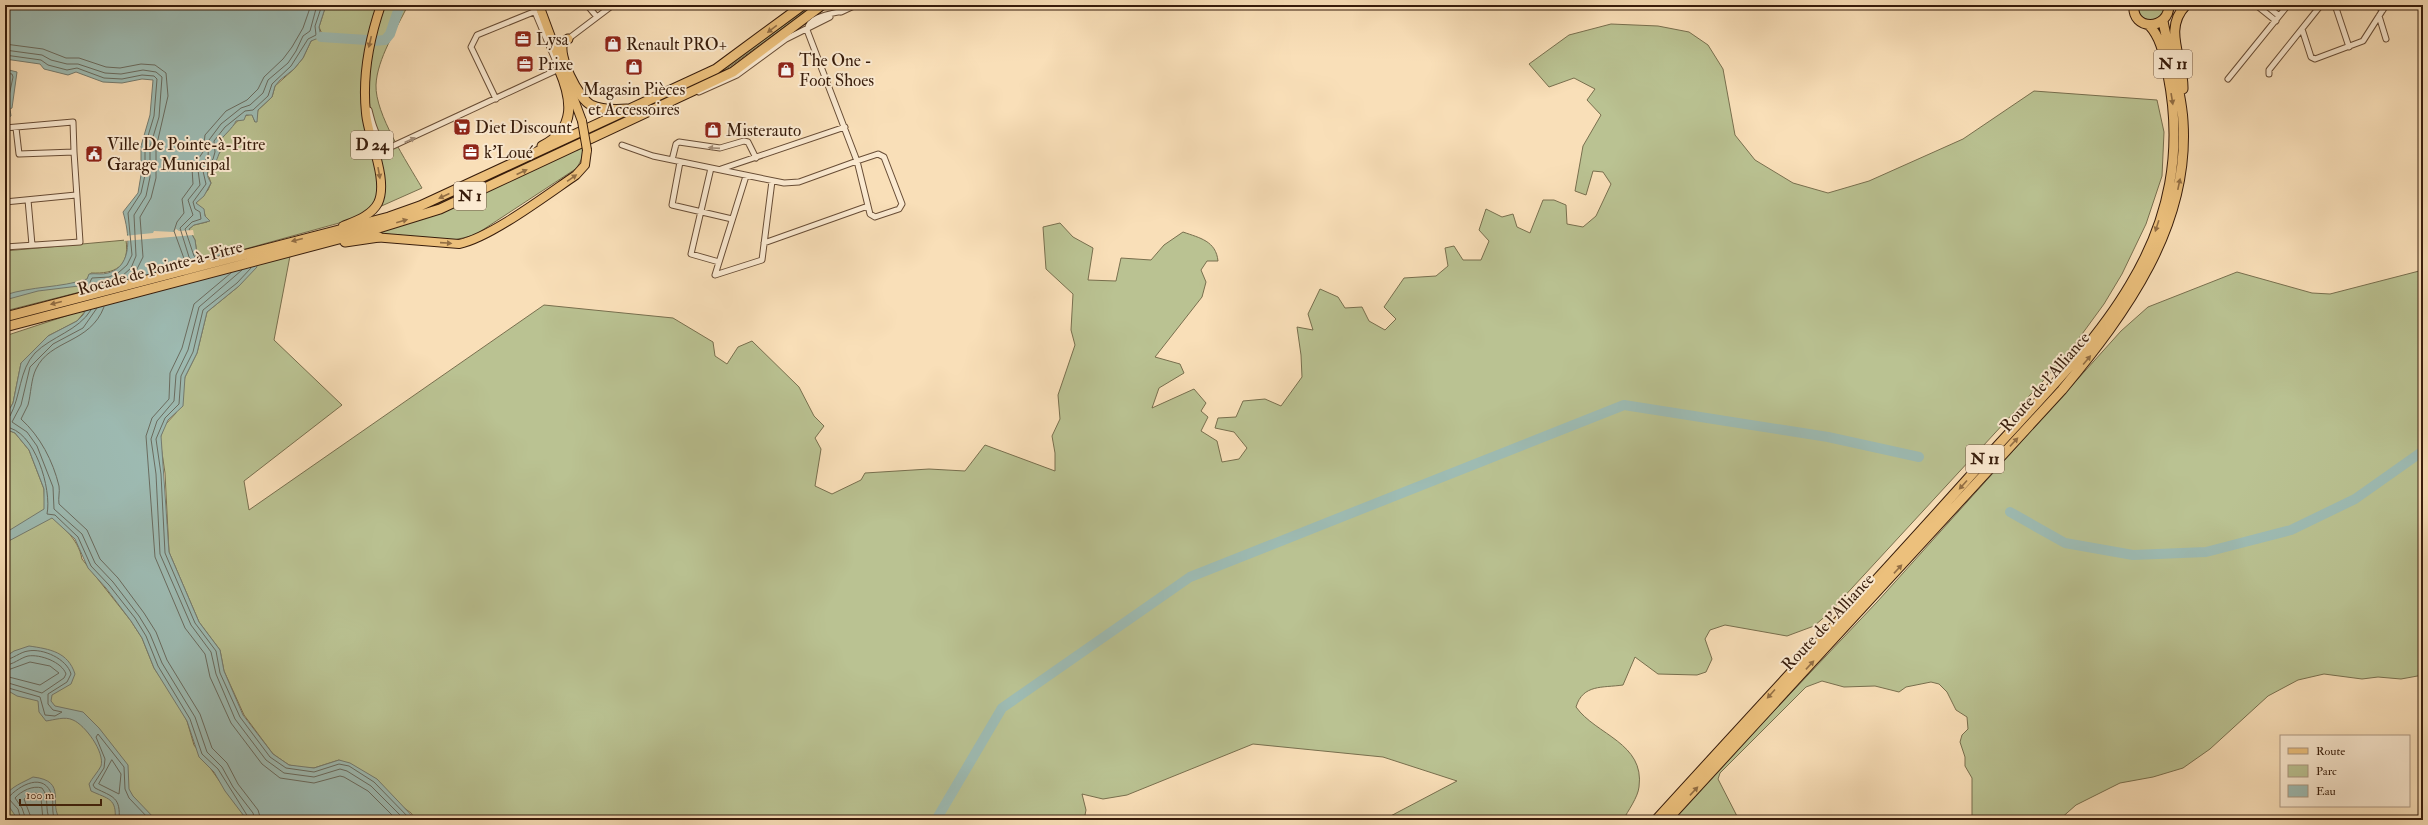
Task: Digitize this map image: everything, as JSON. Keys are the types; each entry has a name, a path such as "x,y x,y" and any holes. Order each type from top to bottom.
{"highway":[{"name":"N 1","path":"315,236 389,218 420,206 480,180 716,69 803,5"},
{"name":"N 1","path":"324,241 377,228 440,209 673,101 733,72 822,5"},
{"name":"Route de l'Alliance","path":"1656,820 1953,495 2091,340 2131,284 2154,238 2170,187 2174,164 2175,134 2172,98 2161,45 2157,34 2149,25 2142,23 2136,17 2134,5"},
{"path":"2149,25 2163,20 2168,13 2169,5"},
{"path":"2182,107 2183,74 2174,31 2177,18 2186,5"},
{"name":"Route de l'Alliance","path":"1667,820 2062,390 2105,338 2138,288 2161,242 2177,193 2182,168 2184,141 2182,107 2163,20"},
{"path":"568,39 563,42 561,51 574,83 583,98 589,104 606,109 632,108"},
{"path":"480,180 547,144 559,133 570,113 570,105 559,69"},
{"name":"Rocade de Pointe-à-Pitre","path":"280,251 315,236"},
{"path":"280,251 379,237"},
{"name":"Rocade de Pointe-à-Pitre","path":"5,327 83,303 280,251 324,241"},
{"name":"Rocade de Pointe-à-Pitre","path":"5,317 31,310 83,303"},
{"path":"5,313 31,310"}],"main road":[{"name":"D 24","path":"315,236 362,218 371,212 378,204 381,188 368,126 365,94 367,56 381,5"},
{"path":"324,241 379,237 415,242 459,244 481,236 576,175 585,165 587,150 582,121 538,8"}],"street":[{"path":"365,94 376,134 385,143 394,146 559,69 538,8 532,5"},
{"path":"587,5 597,17"},
{"path":"568,39 613,5"},
{"path":"673,101 715,87 737,75 786,39 808,30 856,5"},
{"path":"2256,5 2276,21"},
{"path":"2266,5 2280,16"},
{"path":"2228,79 2288,5"},
{"path":"2269,74 2269,70 2321,5"},
{"path":"2335,5 2349,46"},
{"path":"2302,29 2312,58 2363,41 2384,7 2376,5"},
{"path":"496,99 471,46 473,40 477,35 538,8"},
{"path":"2379,16 2386,39"},
{"path":"622,145 653,156 746,176 772,181 798,182 857,161 878,154 884,156 902,204 899,209 874,217 871,216 857,161 808,30"},
{"path":"5,128 73,122 76,195 80,242 5,247"},
{"path":"720,170 845,127"},
{"path":"16,128 19,154 74,152"},
{"path":"672,160 676,144 679,142 720,148 744,141 748,142 756,158"},
{"path":"680,162 672,206 732,219"},
{"path":"711,168 691,254 719,262"},
{"path":"746,176 715,275 762,260 772,181"},
{"path":"5,202 76,195"},
{"path":"28,200 32,245"},
{"path":"764,243 868,206"}],"green space":[{"path":"326,5 408,5 384,54 377,75 376,85 377,97 386,123 422,188 350,220 238,251 230,249 204,257 197,254 195,240 189,229 194,225 207,222 204,212 196,203 208,190 211,183 207,172 220,152 218,143 237,121 247,115 252,114 255,122 258,110 272,97 275,86 294,69 303,58 311,41 322,34 319,27"},
{"path":"808,5 815,5 714,78 441,204 408,214 512,169 614,121 665,95 714,68 762,38"},
{"path":"2137,5 2165,5 2164,13 2152,22 2140,16"},
{"path":"1611,24 1658,26 1689,32 1708,45 1723,69 1735,135 1755,160 1793,183 1828,193 1869,181 1963,139 2034,91 2157,100 2164,132 2162,176 2146,224 2122,274 2104,304 2066,356 1828,614 1814,626 1787,636 1725,625 1710,630 1705,639 1712,659 1706,672 1697,675 1658,674 1635,657 1623,685 1594,688 1583,694 1576,707 1585,717 1627,750 1634,760 1639,772 1638,791 1623,820 1383,820 1457,781 1383,757 1253,744 1127,795 1103,799 1082,794 1086,810 1084,820 416,820 411,813 339,760 314,768 304,768 289,765 273,754 244,715 224,671 220,650 199,622 169,552 165,473 160,439 164,426 176,413 185,377 197,353 207,312 239,286 256,265 290,256 274,340 342,405 244,481 249,510 544,305 673,318 713,342 715,356 727,364 738,347 752,341 799,387 814,416 824,426 815,438 821,449 815,486 832,494 861,480 865,473 929,469 965,471 985,445 1055,471 1055,453 1052,436 1060,419 1058,395 1075,345 1071,330 1073,294 1046,269 1043,227 1060,223 1073,237 1093,248 1088,280 1116,281 1121,258 1151,260 1164,245 1183,232 1206,241 1211,245 1217,254 1218,261 1207,261 1201,270 1206,282 1202,297 1155,357 1180,364 1184,373 1159,388 1152,408 1194,389 1206,403 1201,411 1208,417 1201,431 1217,441 1222,462 1239,459 1247,448 1234,432 1215,428 1218,418 1236,417 1243,401 1265,399 1281,406 1302,377 1297,327 1313,330 1308,314 1320,289 1338,297 1345,308 1362,307 1369,321 1385,330 1396,319 1384,307 1404,278 1436,276 1448,266 1445,248 1454,246 1463,260 1481,260 1489,241 1479,230 1486,209 1502,217 1513,214 1517,227 1530,233 1543,200 1554,200 1566,205 1567,224 1583,227 1596,216 1611,184 1603,172 1593,171 1586,195 1575,191 1583,146 1601,115 1587,100 1595,89 1574,78 1549,87 1529,64 1569,35"},
{"path":"582,146 583,156 577,168 475,235 454,240 374,233"},
{"path":"126,240 126,257 123,263 114,270 91,273 86,281 88,290 5,311 5,251"},
{"path":"2423,270 2423,675 2401,679 2378,677 2362,679 2324,674 2298,680 2268,696 2210,749 2183,768 2153,777 2120,783 2076,805 2059,820 1972,820 1972,778 1965,766 1965,757 1960,742 1962,735 1968,729 1967,717 1956,710 1947,692 1939,684 1931,682 1906,687 1899,692 1875,686 1844,687 1822,681 1806,687 1720,773 1718,779 1739,820 1671,820 1877,602 2121,331 2148,307 2237,272 2312,293 2330,294"},
{"path":"87,309 77,321 48,336 21,363 13,403 5,417 5,336"},
{"path":"5,429 15,433 29,450 44,489 45,511 68,532 77,544 82,559 131,621 142,638 154,668 179,705 187,721 194,745 247,820 8,820 5,816"}],"water":[{"path":"5,5 326,5 319,27 321,37 311,41 303,58 294,69 275,86 272,97 258,110 257,122 255,122 252,115 246,115 244,120 236,121 218,143 220,152 216,161 207,173 211,183 204,196 196,203 204,209 205,216 210,221 194,225 189,229 195,240 197,254 204,257 230,249 252,254 257,267 239,286 207,312 197,353 185,377 183,406 168,420 161,436 169,552 199,622 220,650 224,671 243,715 273,754 289,765 314,768 339,760 350,763 377,779 416,820 247,820 225,791 214,772 199,757 187,721 154,668 142,638 106,588 88,568 75,539 52,518 5,543 5,533 44,509 44,489 29,450 15,433 5,429 5,417 13,403 21,363 48,336 77,321 83,315 90,302 87,285 38,291 5,300 5,295 25,290 77,282 87,279 89,274 108,273 116,269 122,263 126,256 128,247 127,229 123,212 138,193 141,175 141,146 150,115 153,80 142,79 122,83 103,82 76,72 68,75 44,69 40,64 5,59"},
{"path":"5,69 17,72 12,108 10,109 11,116 5,119"},
{"path":"29,646 51,650 63,656 68,661 75,674 71,684 52,695 51,701 55,706 83,712 99,728 128,765 129,789 133,796 156,820 115,820 113,803 107,798 91,791 89,784 101,766 101,760 97,747 83,727 70,719 63,718 46,721 39,712 38,701 17,696 5,689 5,657 14,651"},
{"path":"33,777 44,779 51,783 54,788 57,814 61,820 17,820 7,803 5,796 14,787"}],"pier":[{"path":"176,229 179,231 193,230 194,235 124,241 124,236 153,233 154,231 174,232"}],"waterway":[{"path":"374,41 385,40 390,34 400,5"},
{"path":"321,37 367,40"},
{"path":"936,820 1002,708 1190,577 1624,405 1828,437 1919,457"},
{"path":"2010,512 2065,543 2133,555 2206,552 2291,530 2355,499 2423,451"}],"place":[{"name":"Lysa","path":"523,39"},
{"name":"Renault PRO+","path":"613,44"},
{"name":"Prixe","path":"525,64"},
{"name":"Magasin Pièces et Accessoires","path":"634,67"},
{"name":"The One - Foot Shoes","path":"786,70"},
{"name":"Diet Discount","path":"462,127"},
{"name":"Misterauto","path":"713,130"},
{"name":"k'Loué","path":"471,152"},
{"name":"Ville De Pointe-à-Pitre Garage Municipal","path":"94,154"}]}
